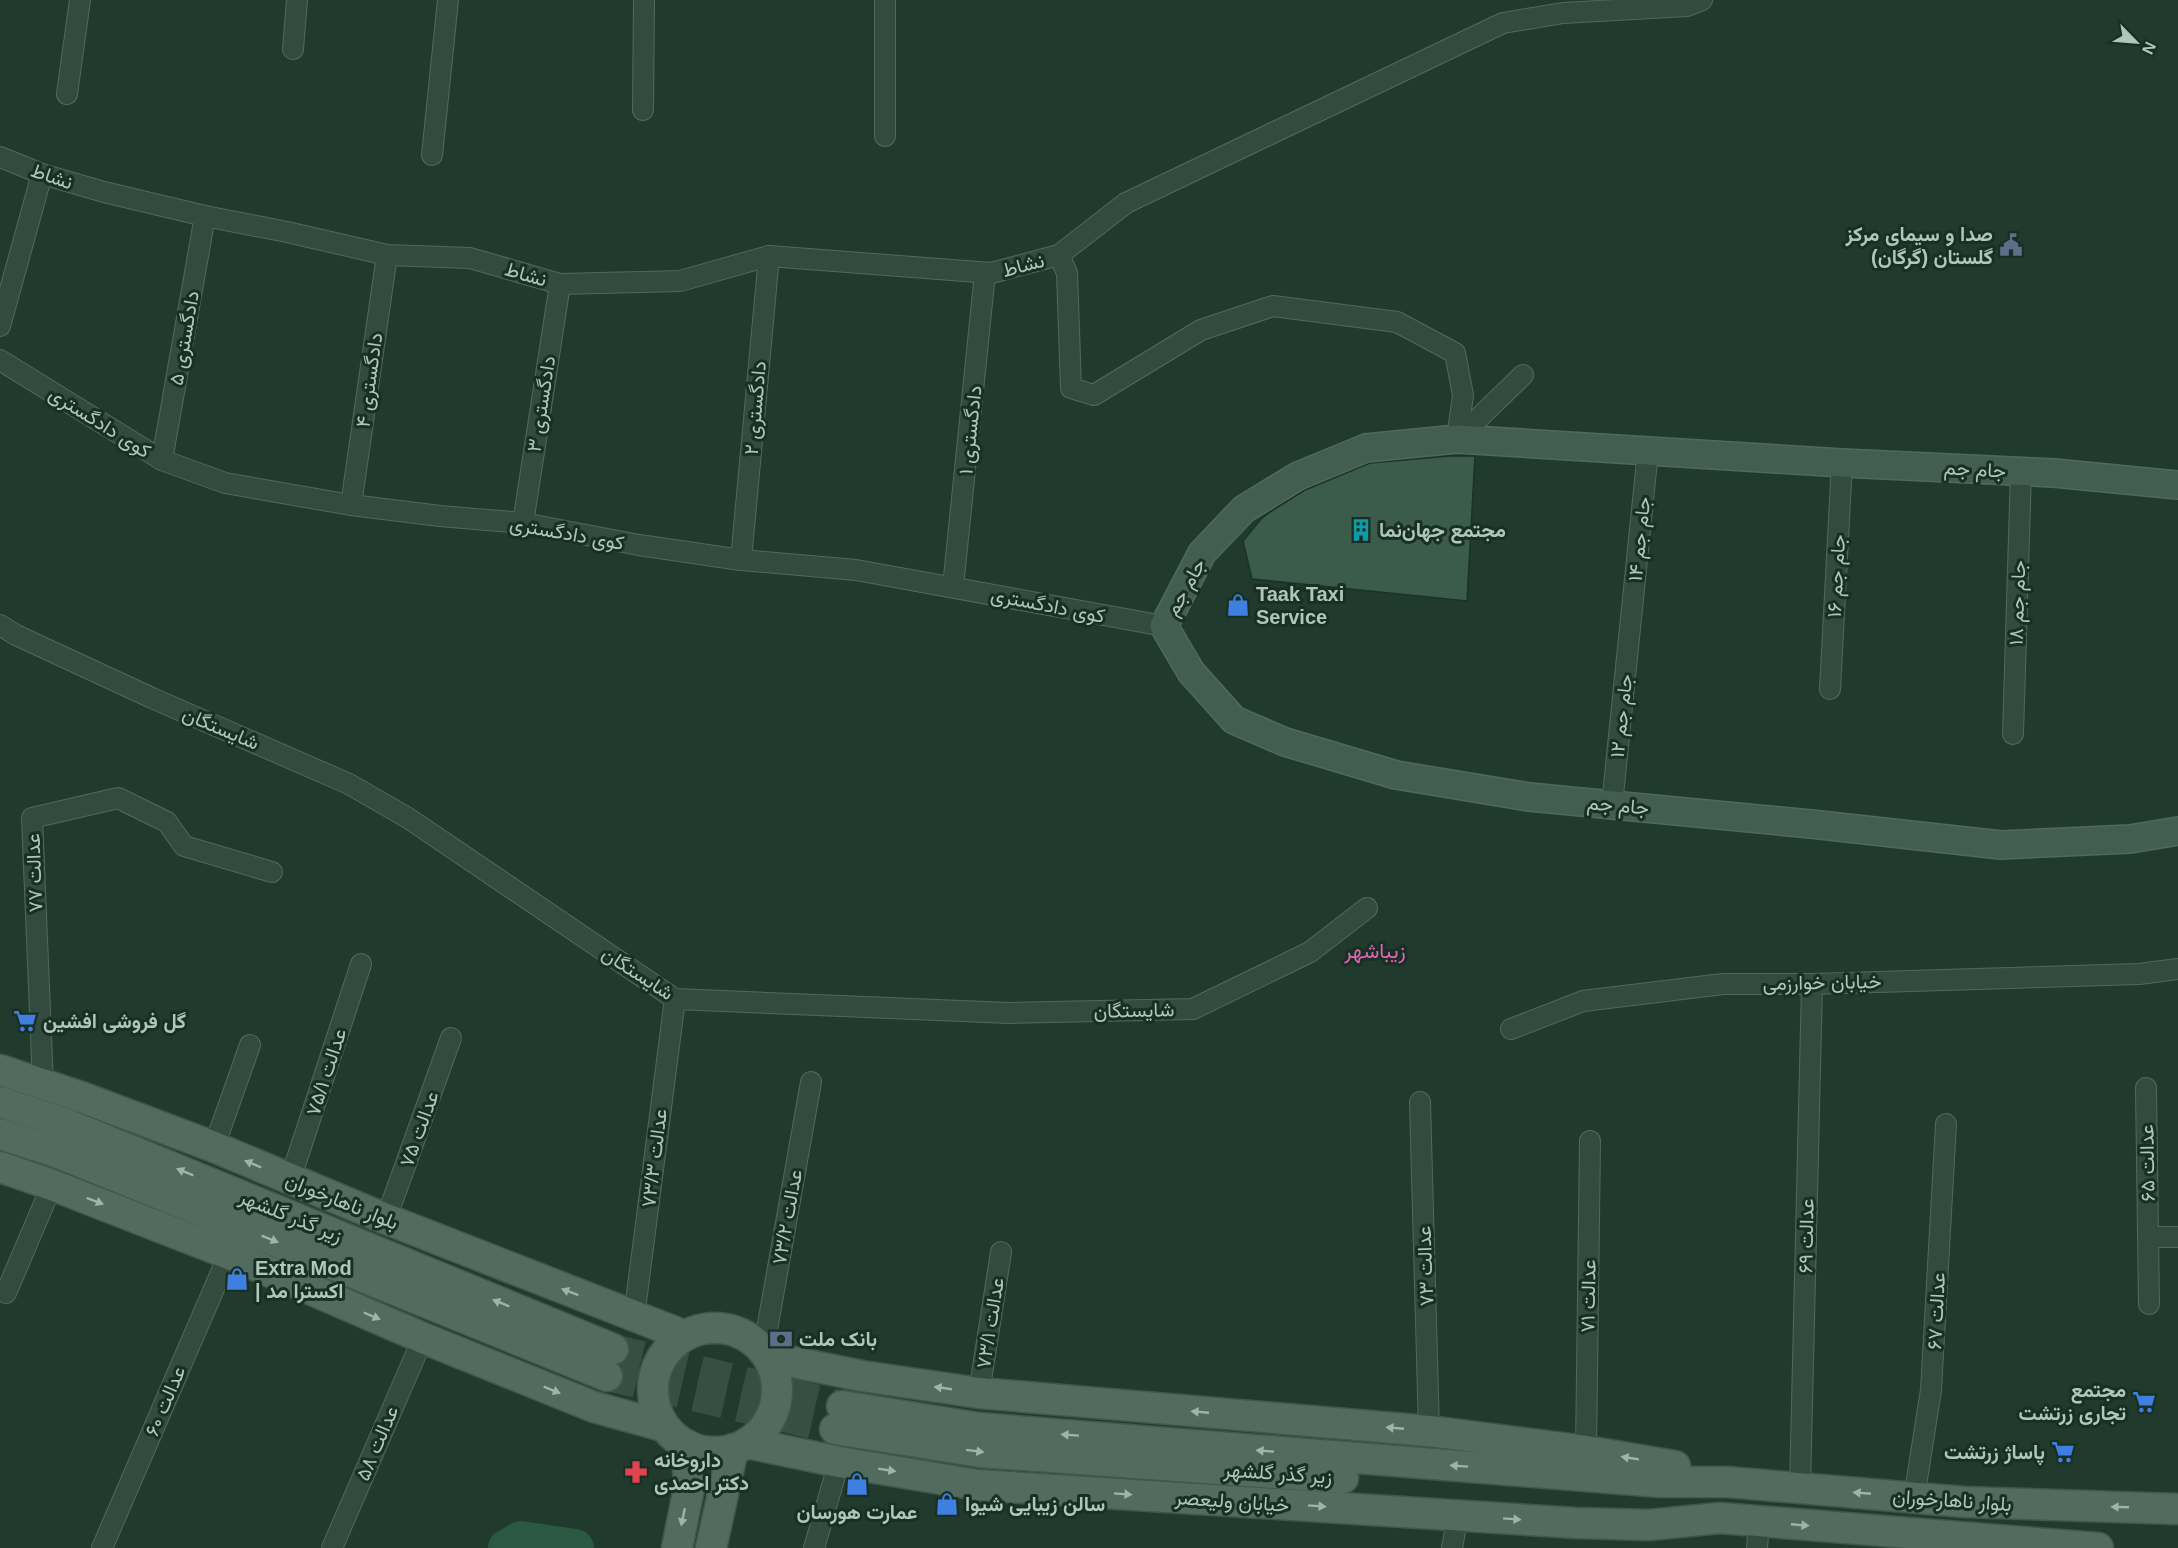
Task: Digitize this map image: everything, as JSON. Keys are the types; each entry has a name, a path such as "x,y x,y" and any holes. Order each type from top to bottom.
{"main road":[{"name":"بلوار ناهارخوران","path":"0,1070 214,1147 386,1219 683,1335"},
{"name":"زیر گذر گلشهر","path":"0,1102 69,1125 610,1363 59,1153 0,1134"},
{"path":"0,1167 228,1254 423,1338 594,1407 663,1426 687,1445 698,1450 715,1452 740,1446 762,1430 772,1414 777,1395 775,1376 766,1354 752,1339 730,1329 706,1328 683,1335 664,1353 653,1377 653,1402 663,1426"},
{"path":"594,1407 610,1395 621,1375 626,1353 625,1313"},
{"path":"766,1354 862,1376 979,1393 1430,1431 1586,1451 1666,1463 1727,1482"},
{"path":"833,1461 822,1444 825,1415 837,1395 862,1376"},
{"name":"زیر گذر گلشهر","path":"1720,1518 1656,1500 980,1452 838,1418 1660,1482 1727,1482"},
{"path":"677,1548 690,1488 687,1445"},
{"path":"711,1548 740,1446"},
{"name":"خیابان ولیعصر","path":"740,1446 977,1485 1649,1526 1720,1518"},
{"name":"بلوار ناهارخوران","path":"1727,1482 1965,1502 2178,1509"},
{"path":"1961,1538 1965,1502"},
{"name":"بلوار ناهارخوران","path":"1720,1518 1758,1535 1961,1538 2014,1545 2098,1548"}],"street":[{"path":"67,94 80,0"},
{"path":"293,49 297,0"},
{"path":"432,155 448,0"},
{"path":"643,110 644,0"},
{"path":"885,0 885,136"},
{"path":"1457,439 1463,395 1455,353 1397,322 1273,306 1201,330 1094,394 1071,388 1067,273 1059,255 1126,203 1503,22 1563,13 1688,6 1702,0"},
{"name":"نشاط","path":"0,157 42,174 104,192 205,216 387,255 470,258 560,284 680,281 769,256 992,273 1059,255"},
{"path":"0,326 42,174"},
{"name":"دادگستری ۵","path":"162,460 205,216"},
{"name":"دادگستری ۴","path":"351,505 387,255"},
{"name":"دادگستری ۲","path":"741,560 769,256"},
{"name":"دادگستری ۱","path":"953,587 986,273"},
{"name":"دادگستری ۳","path":"523,523 560,284"},
{"name":"کوی دادگستری","path":"0,360 162,460 225,483 351,505 523,523 639,545 741,560 856,570 1164,626"},
{"path":"1457,439 1523,375"},
{"name":"جام جم","path":"2178,486 2021,471 1842,463 1457,439 1366,448 1298,476 1244,509 1202,553 1164,626 1191,672 1234,720 1285,742 1396,775 1529,797 2001,845 2130,839 2178,831"},
{"name":"۱۴ جام جم","path":"1630,628 1648,451"},
{"name":"۱۶ جام جم","path":"1830,689 1842,463"},
{"name":"۱۸ جام جم","path":"2013,734 2021,471"},
{"name":"شایستگان","path":"0,625 16,635 152,698 349,784 408,818 675,999 1009,1013 1193,1009 1310,952 1367,908"},
{"name":"۱۲ جام جم","path":"1612,805 1630,628"},
{"name":"عدالت ۷۷","path":"43,1084 32,818 118,798 167,822 184,846 272,872"},
{"name":"۷۵/۱ عدالت","path":"290,1180 361,964"},
{"name":"خیابان خوارزمی","path":"1511,1029 1583,1001 1723,984 1812,984 2139,974 2178,969"},
{"name":"عدالت ۶۹","path":"1800,1488 1812,984"},
{"name":"۷۳/۳ عدالت","path":"625,1313 675,999"},
{"name":"۷۵ عدالت","path":"386,1219 452,1038"},
{"path":"214,1147 250,1045"},
{"name":"عدالت ۷۳/۲","path":"766,1354 811,1082"},
{"name":"عدالت ۶۵","path":"2146,1088 2149,1304"},
{"name":"عدالت ۷۳","path":"1420,1102 1430,1431"},
{"name":"عدالت ۶۷","path":"1914,1498 1931,1390 1946,1124"},
{"name":"عدالت ۷۱","path":"1586,1451 1590,1141"},
{"path":"6,1293 52,1185"},
{"path":"2148,1237 2178,1237"},
{"name":"عدالت ۷۳/۱","path":"979,1393 1001,1252"},
{"name":"عدالت ۶۰","path":"102,1548 228,1254"},
{"name":"عدالت ۵۸","path":"332,1548 423,1338"},
{"path":"814,1548 833,1461"},
{"path":"1452,1548 1458,1515"}],"building":[{"name":"مجتمع جهان‌نما","path":"1475,456 1467,601 1252,579 1243,541 1261,519 1305,490 1370,463"}],"waterway":[{"path":"507,1548 521,1540 575,1548"}],"tunnel":[{"path":"613,1349 842,1406"},
{"path":"607,1376 835,1429"}],"place":[{"name":"صدا و سیمای مرکز گلستان (گرگان)","path":"2011,245"},
{"name":"مجتمع جهان‌نما","path":"1361,530"},
{"name":"Taak Taxi Service","path":"1238,605"},
{"name":"گل فروشی افشین","path":"25,1021"},
{"name":"Extra Mod | اکسترا مد","path":"237,1279"},
{"name":"بانک ملت","path":"781,1339"},
{"name":"مجتمع تجاری زرتشت","path":"2144,1402"},
{"name":"پاساژ زرتشت","path":"2063,1452"},
{"name":"داروخانه دکتر احمدی","path":"636,1472"},
{"name":"عمارت هورسان","path":"857,1484"},
{"name":"سالن زیبایی شیوا","path":"947,1504"}],"district":[{"name":"زیباشهر","path":"1375,951"}]}
